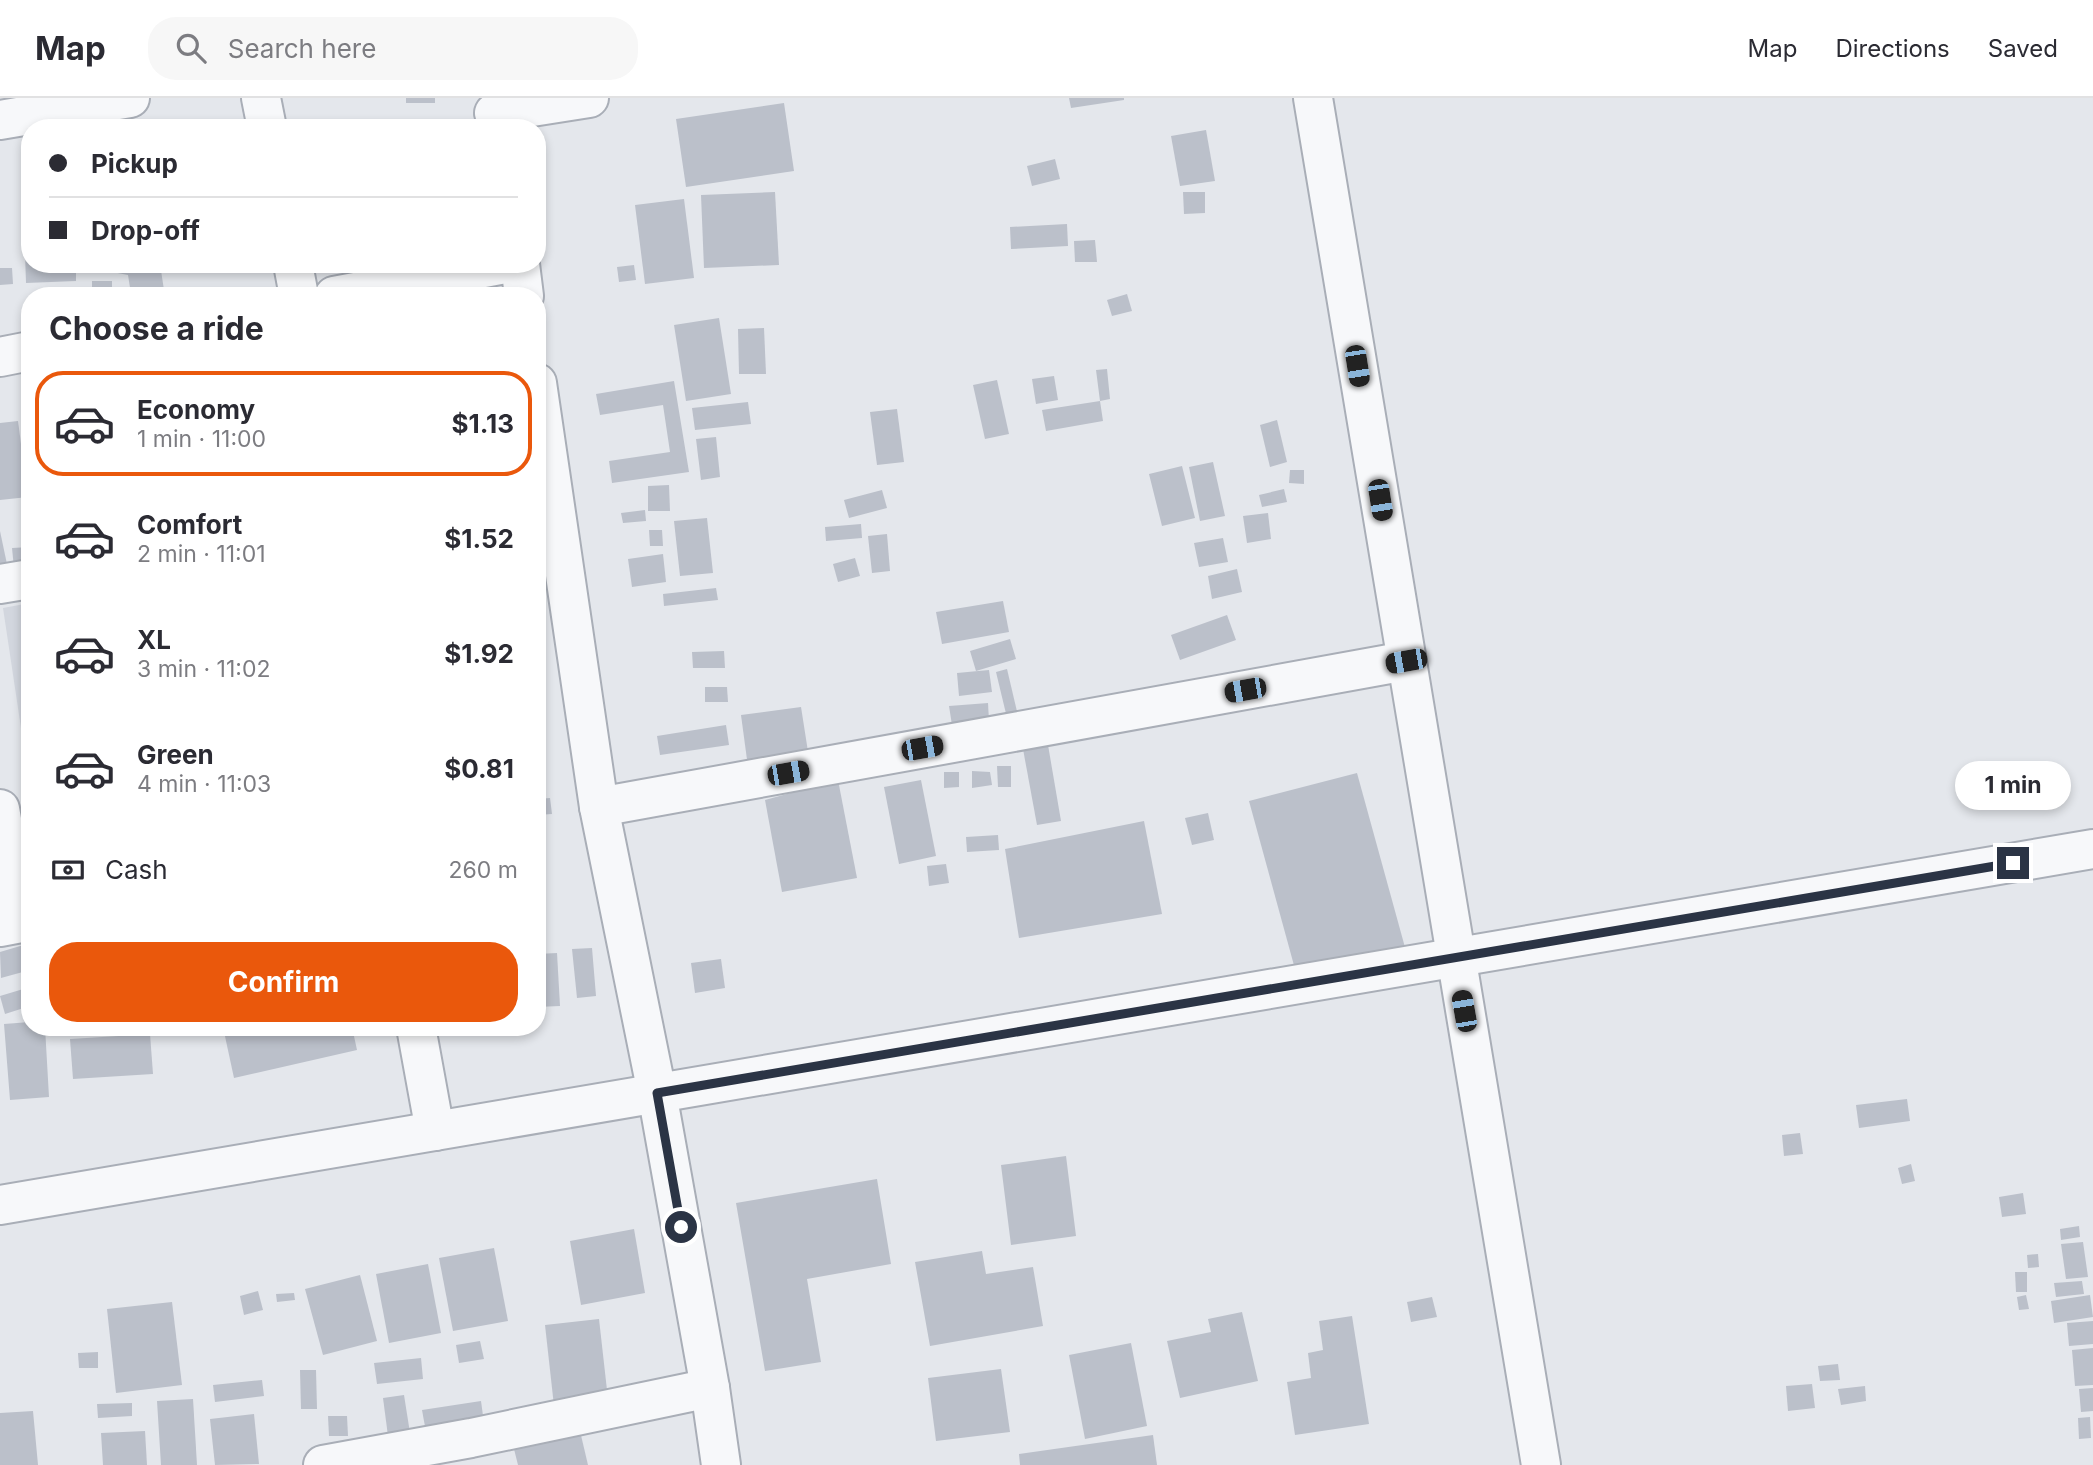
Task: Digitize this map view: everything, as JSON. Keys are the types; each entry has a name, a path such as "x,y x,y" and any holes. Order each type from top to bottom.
{"street":[{"path":"0,120 130,98"},
{"path":"261,98 265,119"},
{"path":"494,113 589,98"},
{"path":"1313,98 1541,1465"},
{"path":"382,287 457,273"},
{"path":"0,357 21,353"},
{"path":"546,445 599,807 657,1093 710,1388 721,1465"},
{"path":"0,584 21,580"},
{"path":"599,807 1406,661"},
{"path":"0,809 17,924"},
{"path":"0,1205 2093,849"},
{"path":"418,1036 435,1131"},
{"path":"323,1465 471,1438 710,1388"}],"shaded area":[{"path":"21,605 21,728 3,608"}],"building":[{"path":"406,98 435,98 435,103 406,103"},
{"path":"1069,98 1124,98 1124,100 1071,108"},
{"path":"784,103 794,171 686,187 676,119"},
{"path":"1206,130 1215,181 1180,186 1171,136"},
{"path":"1055,159 1060,179 1032,186 1027,166"},
{"path":"775,192 779,265 704,268 701,195"},
{"path":"1183,192 1205,192 1205,213 1184,214"},
{"path":"684,199 694,278 645,284 635,205"},
{"path":"1067,224 1068,246 1011,249 1010,227"},
{"path":"1095,240 1097,262 1075,262 1074,241"},
{"path":"634,265 636,280 619,282 617,267"},
{"path":"0,268 12,268 13,284 0,285"},
{"path":"26,273 76,273 76,281 26,283"},
{"path":"117,273 161,273 164,287 130,287 128,275"},
{"path":"92,281 112,281 112,287 92,287"},
{"path":"1127,294 1132,311 1112,316 1107,300"},
{"path":"719,318 731,394 686,401 674,325"},
{"path":"764,328 766,374 739,374 738,329"},
{"path":"1107,369 1110,399 1100,401 1096,370"},
{"path":"1054,376 1058,400 1036,404 1032,379"},
{"path":"997,380 1009,434 985,439 973,385"},
{"path":"674,381 689,472 612,483 609,461 670,452 663,405 600,415 596,394"},
{"path":"1100,401 1103,421 1046,431 1042,410"},
{"path":"748,402 751,424 695,430 692,408"},
{"path":"897,409 904,462 877,465 870,412"},
{"path":"1277,420 1287,462 1270,467 1260,425"},
{"path":"18,421 21,444 21,498 0,500 0,423"},
{"path":"716,437 720,477 701,480 696,439"},
{"path":"1213,462 1225,516 1200,521 1189,467"},
{"path":"1182,466 1195,518 1162,526 1149,474"},
{"path":"1290,470 1304,470 1304,484 1289,483"},
{"path":"669,485 670,511 648,511 648,486"},
{"path":"1284,489 1287,502 1262,507 1259,495"},
{"path":"882,490 887,508 849,518 844,500"},
{"path":"645,510 646,521 623,523 621,513"},
{"path":"1268,513 1271,539 1247,543 1243,516"},
{"path":"707,518 713,573 680,576 674,521"},
{"path":"861,524 862,538 826,541 825,527"},
{"path":"649,530 662,530 663,546 650,546"},
{"path":"0,531 8,569 0,570"},
{"path":"887,534 890,571 872,573 868,536"},
{"path":"1223,538 1228,562 1199,567 1194,543"},
{"path":"12,548 21,548 21,567 14,568"},
{"path":"663,554 666,582 632,587 628,559"},
{"path":"855,558 860,576 838,582 833,564"},
{"path":"1237,569 1242,592 1212,599 1208,576"},
{"path":"716,588 718,600 664,606 663,594"},
{"path":"1003,601 1009,632 942,644 936,612"},
{"path":"1227,615 1236,640 1180,660 1171,635"},
{"path":"1010,639 1016,659 976,671 970,651"},
{"path":"724,651 725,668 693,668 692,652"},
{"path":"1007,669 1019,720 1008,722 996,672"},
{"path":"989,670 992,692 959,696 957,673"},
{"path":"705,687 727,687 728,702 705,702"},
{"path":"988,703 989,721 952,725 949,706"},
{"path":"801,707 809,758 748,767 741,715"},
{"path":"726,725 729,745 660,755 657,736"},
{"path":"1048,745 1061,821 1037,825 1023,749"},
{"path":"997,766 1011,766 1011,787 998,787"},
{"path":"972,771 990,772 992,785 972,788"},
{"path":"944,772 959,772 959,787 944,788"},
{"path":"1357,773 1406,951 1298,980 1249,801"},
{"path":"838,780 857,878 782,892 765,800"},
{"path":"921,780 936,856 899,864 884,787"},
{"path":"546,798 550,798 552,814 546,814"},
{"path":"1208,813 1214,840 1192,845 1185,818"},
{"path":"1144,821 1162,914 1019,938 1005,849"},
{"path":"998,835 999,850 967,852 966,837"},
{"path":"946,864 949,883 929,886 927,866"},
{"path":"21,946 21,972 1,978 0,952"},
{"path":"592,948 596,996 577,998 572,949"},
{"path":"557,953 560,1006 546,1007 546,954"},
{"path":"721,959 725,988 695,993 691,963"},
{"path":"21,990 21,1009 5,1014 0,996"},
{"path":"21,1023 21,1036 46,1036 49,1097 10,1100 4,1024"},
{"path":"150,1036 153,1074 73,1079 70,1039"},
{"path":"225,1036 354,1036 357,1050 234,1078"},
{"path":"1907,1099 1910,1121 1859,1128 1856,1105"},
{"path":"1800,1133 1803,1154 1784,1156 1782,1135"},
{"path":"1066,1156 1076,1236 1011,1245 1001,1165"},
{"path":"1911,1164 1915,1181 1902,1184 1898,1168"},
{"path":"877,1179 891,1264 807,1279 821,1362 765,1371 736,1203"},
{"path":"2023,1193 2026,1214 2002,1217 1999,1197"},
{"path":"2079,1226 2080,1237 2061,1240 2060,1229"},
{"path":"634,1229 645,1293 581,1305 570,1241"},
{"path":"2083,1242 2088,1277 2066,1279 2061,1244"},
{"path":"494,1248 508,1321 453,1331 439,1258"},
{"path":"982,1251 986,1274 1033,1267 1043,1326 930,1346 915,1262"},
{"path":"2038,1254 2039,1267 2028,1268 2027,1255"},
{"path":"428,1264 441,1333 389,1343 376,1274"},
{"path":"2015,1272 2027,1272 2027,1292 2016,1292"},
{"path":"360,1275 377,1341 323,1355 305,1289"},
{"path":"2082,1281 2084,1294 2056,1297 2054,1283"},
{"path":"258,1291 263,1310 244,1315 240,1296"},
{"path":"294,1293 295,1300 277,1302 276,1294"},
{"path":"2026,1295 2029,1309 2019,1310 2017,1297"},
{"path":"2090,1295 2093,1317 2054,1323 2051,1301"},
{"path":"1432,1297 1437,1317 1411,1322 1407,1302"},
{"path":"172,1302 182,1385 116,1393 107,1309"},
{"path":"1242,1312 1258,1381 1180,1398 1167,1341 1211,1332 1208,1319"},
{"path":"1352,1316 1369,1424 1295,1435 1287,1382 1311,1378 1308,1353 1323,1350 1319,1321"},
{"path":"599,1319 608,1399 554,1406 545,1325"},
{"path":"2093,1321 2093,1344 2069,1346 2067,1323"},
{"path":"480,1341 484,1359 459,1363 456,1345"},
{"path":"1131,1343 1147,1426 1085,1439 1069,1355"},
{"path":"2093,1348 2093,1385 2075,1386 2072,1350"},
{"path":"98,1352 98,1368 79,1368 78,1353"},
{"path":"421,1358 423,1379 377,1384 374,1363"},
{"path":"1838,1364 1840,1380 1820,1381 1818,1366"},
{"path":"1001,1369 1010,1432 936,1441 928,1378"},
{"path":"300,1370 316,1370 317,1409 301,1409"},
{"path":"262,1380 264,1396 215,1402 213,1385"},
{"path":"1812,1384 1815,1408 1788,1411 1786,1386"},
{"path":"1865,1386 1866,1401 1841,1405 1838,1389"},
{"path":"2093,1388 2093,1411 2081,1412 2079,1389"},
{"path":"404,1395 410,1433 388,1436 383,1398"},
{"path":"193,1399 197,1465 161,1465 157,1401"},
{"path":"481,1401 484,1423 426,1432 422,1410"},
{"path":"132,1403 132,1416 98,1418 97,1404"},
{"path":"33,1411 38,1465 0,1465 0,1413"},
{"path":"254,1414 259,1464 215,1465 210,1419"},
{"path":"328,1416 347,1416 348,1436 329,1436"},
{"path":"2090,1417 2091,1438 2079,1439 2078,1418"},
{"path":"145,1431 147,1465 103,1465 101,1433"},
{"path":"580,1431 588,1465 518,1465 514,1449"},
{"path":"1153,1435 1157,1465 1020,1465 1019,1454"}],"route":[{"path":"681,1227 657,1093 2013,863"}]}
